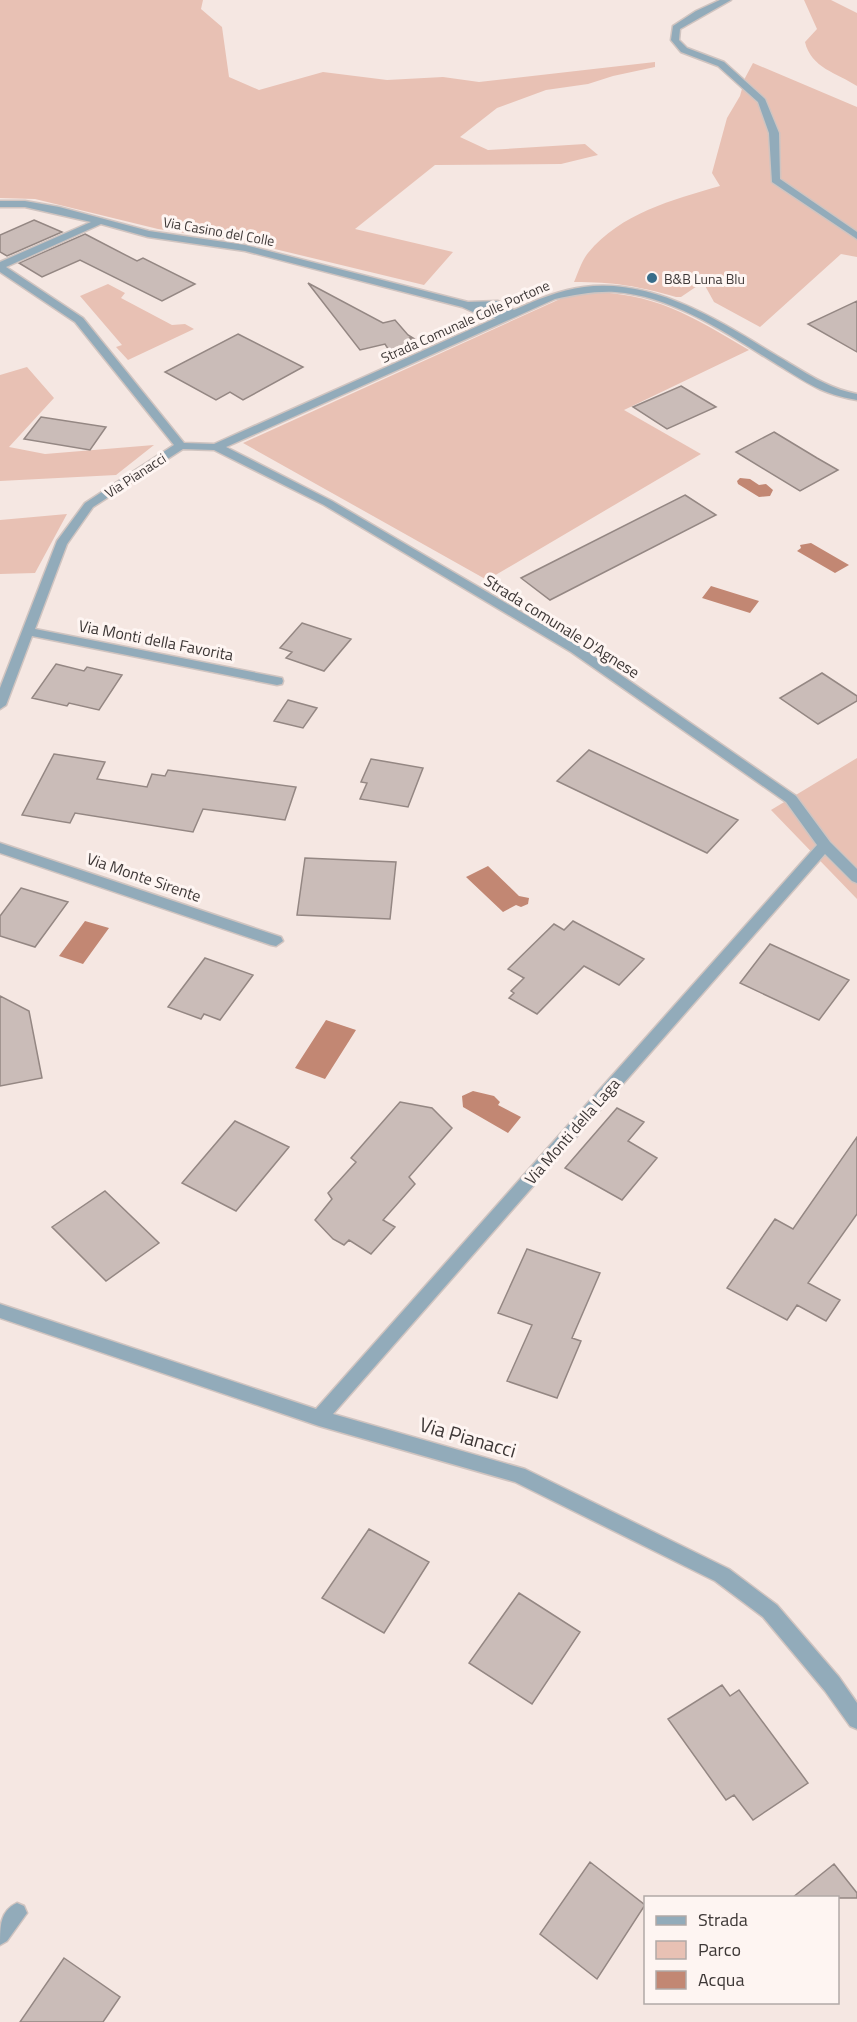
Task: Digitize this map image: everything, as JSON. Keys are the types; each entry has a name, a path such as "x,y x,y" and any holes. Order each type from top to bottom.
{"street":[{"path":"727,0 699,13 676,28 675,40 684,50 722,64 762,101 774,133 775,180 857,236"},
{"name":"Via Casino del Colle","path":"0,204 25,204 148,234 245,248 466,306 488,315 515,315"},
{"path":"0,266 100,221"},
{"name":"Via Pianacci","path":"0,266 79,320 181,446 89,504 61,544 0,705"},
{"name":"Strada Comunale Colle Portone","path":"181,446 216,447 569,291 606,288 650,295 684,307 830,392 857,397"},
{"path":"830,392 857,408"},
{"name":"Strada comunale D'Agnese","path":"216,447 328,503 575,649 791,799 825,845 857,878"},
{"name":"Via Monti della Favorita","path":"29,632 277,681"},
{"name":"Via Monti della Laga","path":"319,1418 825,845"},
{"name":"Via Monte Sirente","path":"0,848 276,941"},
{"name":"Via Pianacci","path":"0,1311 319,1418 519,1475 722,1575 770,1611 832,1684 857,1719"},
{"path":"0,1934 17,1913"}],"green space":[{"path":"0,0 203,0 201,9 222,27 229,77 259,90 323,72 387,80 443,77 479,82 655,62 655,67 588,84 546,90 497,108 460,137 488,150 585,144 598,155 561,164 435,165 355,229 453,252 424,285 250,243 158,229 35,199 0,198"},
{"path":"804,0 831,0 857,13 857,86 819,64 808,51 805,42 817,29"},
{"path":"753,63 857,107 857,257 841,254 760,327 714,302 703,282 681,297 676,297 626,285 574,282 588,253 616,228 648,210 720,186 712,173 727,118 740,96 745,78"},
{"path":"108,284 125,293 121,298 172,325 185,324 194,329 128,360 116,347 122,345 80,296"},
{"path":"585,292 632,296 672,308 749,350 624,410 701,454 487,580 243,443 560,299"},
{"path":"27,367 54,398 9,447 45,454 154,445 116,475 0,481 0,375"},
{"path":"67,514 35,573 0,574 0,520"},
{"path":"857,758 857,899 771,810"}],"water":[{"path":"740,478 750,479 759,485 766,484 773,490 770,496 759,497 738,484 737,481"},
{"path":"811,543 849,565 835,573 797,551 801,548 800,545"},
{"path":"711,586 759,601 750,613 702,598"},
{"path":"488,866 519,896 529,898 528,904 521,907 516,905 503,912 466,877"},
{"path":"85,921 109,928 83,964 59,956"},
{"path":"326,1020 356,1030 325,1079 295,1068"},
{"path":"473,1091 494,1096 500,1102 498,1105 521,1117 508,1133 463,1107 462,1096"}],"building":[{"path":"34,220 62,232 7,256 0,252 0,235"},
{"path":"85,234 137,261 143,258 195,284 162,301 80,260 42,277 19,263"},
{"path":"308,283 383,323 395,320 413,338 410,338 416,346 390,352 385,344 360,350"},
{"path":"857,301 857,352 808,324"},
{"path":"238,334 303,367 243,400 230,392 216,400 165,372"},
{"path":"681,386 716,407 667,429 633,407"},
{"path":"41,417 106,427 90,450 24,439"},
{"path":"774,432 838,470 800,491 736,452"},
{"path":"685,495 716,515 550,600 521,578"},
{"path":"302,623 351,639 324,671 286,658 292,652 280,648"},
{"path":"56,664 84,671 87,667 122,675 99,710 32,698"},
{"path":"822,673 857,696 857,701 818,724 780,698"},
{"path":"288,700 317,708 303,728 274,721"},
{"path":"589,750 738,820 707,853 557,781"},
{"path":"54,754 105,762 97,779 147,787 152,774 165,776 168,770 296,787 285,820 203,809 193,832 75,813 70,823 22,815"},
{"path":"371,759 423,768 408,807 360,799 367,783 361,782"},
{"path":"305,858 396,862 390,919 297,915"},
{"path":"21,888 68,902 35,947 0,936 0,916"},
{"path":"573,921 644,959 619,985 584,966 537,1014 509,998 514,993 511,991 524,978 508,969 554,924 564,930"},
{"path":"770,944 849,980 819,1020 740,983"},
{"path":"205,958 253,975 220,1020 204,1014 201,1019 168,1007"},
{"path":"0,996 29,1011 42,1078 0,1086"},
{"path":"400,1102 432,1108 452,1128 409,1177 415,1184 383,1220 395,1227 371,1254 349,1240 344,1245 333,1239 315,1220 332,1199 328,1193 356,1162 351,1158"},
{"path":"617,1108 644,1122 628,1141 657,1158 622,1200 565,1168"},
{"path":"235,1121 289,1147 236,1211 182,1183"},
{"path":"857,1137 857,1214 808,1283 840,1300 826,1321 797,1305 787,1320 727,1288 775,1219 793,1229"},
{"path":"105,1191 159,1243 106,1281 52,1227"},
{"path":"527,1249 600,1273 572,1338 581,1341 557,1398 507,1381 532,1325 498,1313"},
{"path":"369,1529 429,1562 384,1633 322,1598"},
{"path":"519,1593 580,1632 532,1704 469,1663"},
{"path":"722,1685 730,1696 739,1690 808,1783 753,1820 734,1795 726,1800 668,1719"},
{"path":"590,1862 644,1904 597,1979 540,1934"},
{"path":"834,1864 857,1893 857,1898 794,1896"},
{"path":"64,1958 120,1997 103,2022 20,2022"}],"place":[{"name":"B&B Luna Blu","path":"652,278"}]}
